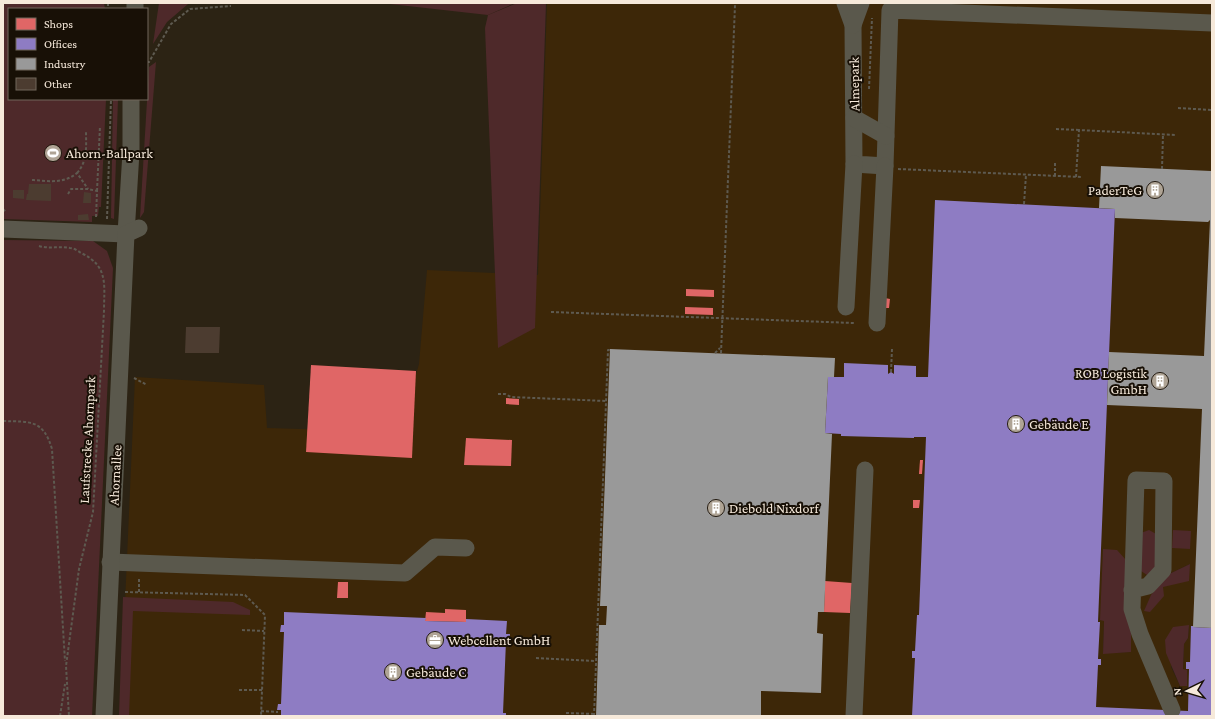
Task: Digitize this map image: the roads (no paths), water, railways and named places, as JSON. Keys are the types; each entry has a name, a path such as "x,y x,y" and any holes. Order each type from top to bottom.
{"street":[{"name":"Almepark","path":"845,3 853,25 855,142 846,307"},
{"name":"Almepark","path":"853,25 866,7"},
{"path":"877,323 892,168 886,136 890,10 1212,23"},
{"name":"Ahornallee","path":"104,716 110,562 116,313 133,231 131,152 132,100"},
{"path":"854,118 886,136"},
{"path":"854,164 892,168"},
{"path":"3,229 107,226 133,231"},
{"path":"854,716 865,470"},
{"path":"1132,590 1148,586 1163,570 1164,481 1136,480 1132,590 1132,609 1140,634 1172,710"},
{"path":"110,562 405,574 435,547 466,548"}],"place":[{"name":"Ahorn-Ballpark","path":"53,153"},
{"name":"PaderTeG","path":"1155,190"},
{"name":"ROB Logistik GmbH","path":"1160,381"},
{"name":"Gebäude E","path":"1016,424"},
{"name":"Diebold Nixdorf","path":"716,508"},
{"name":"Webcellent GmbH","path":"435,640"},
{"name":"Gebäude C","path":"393,672"}]}
